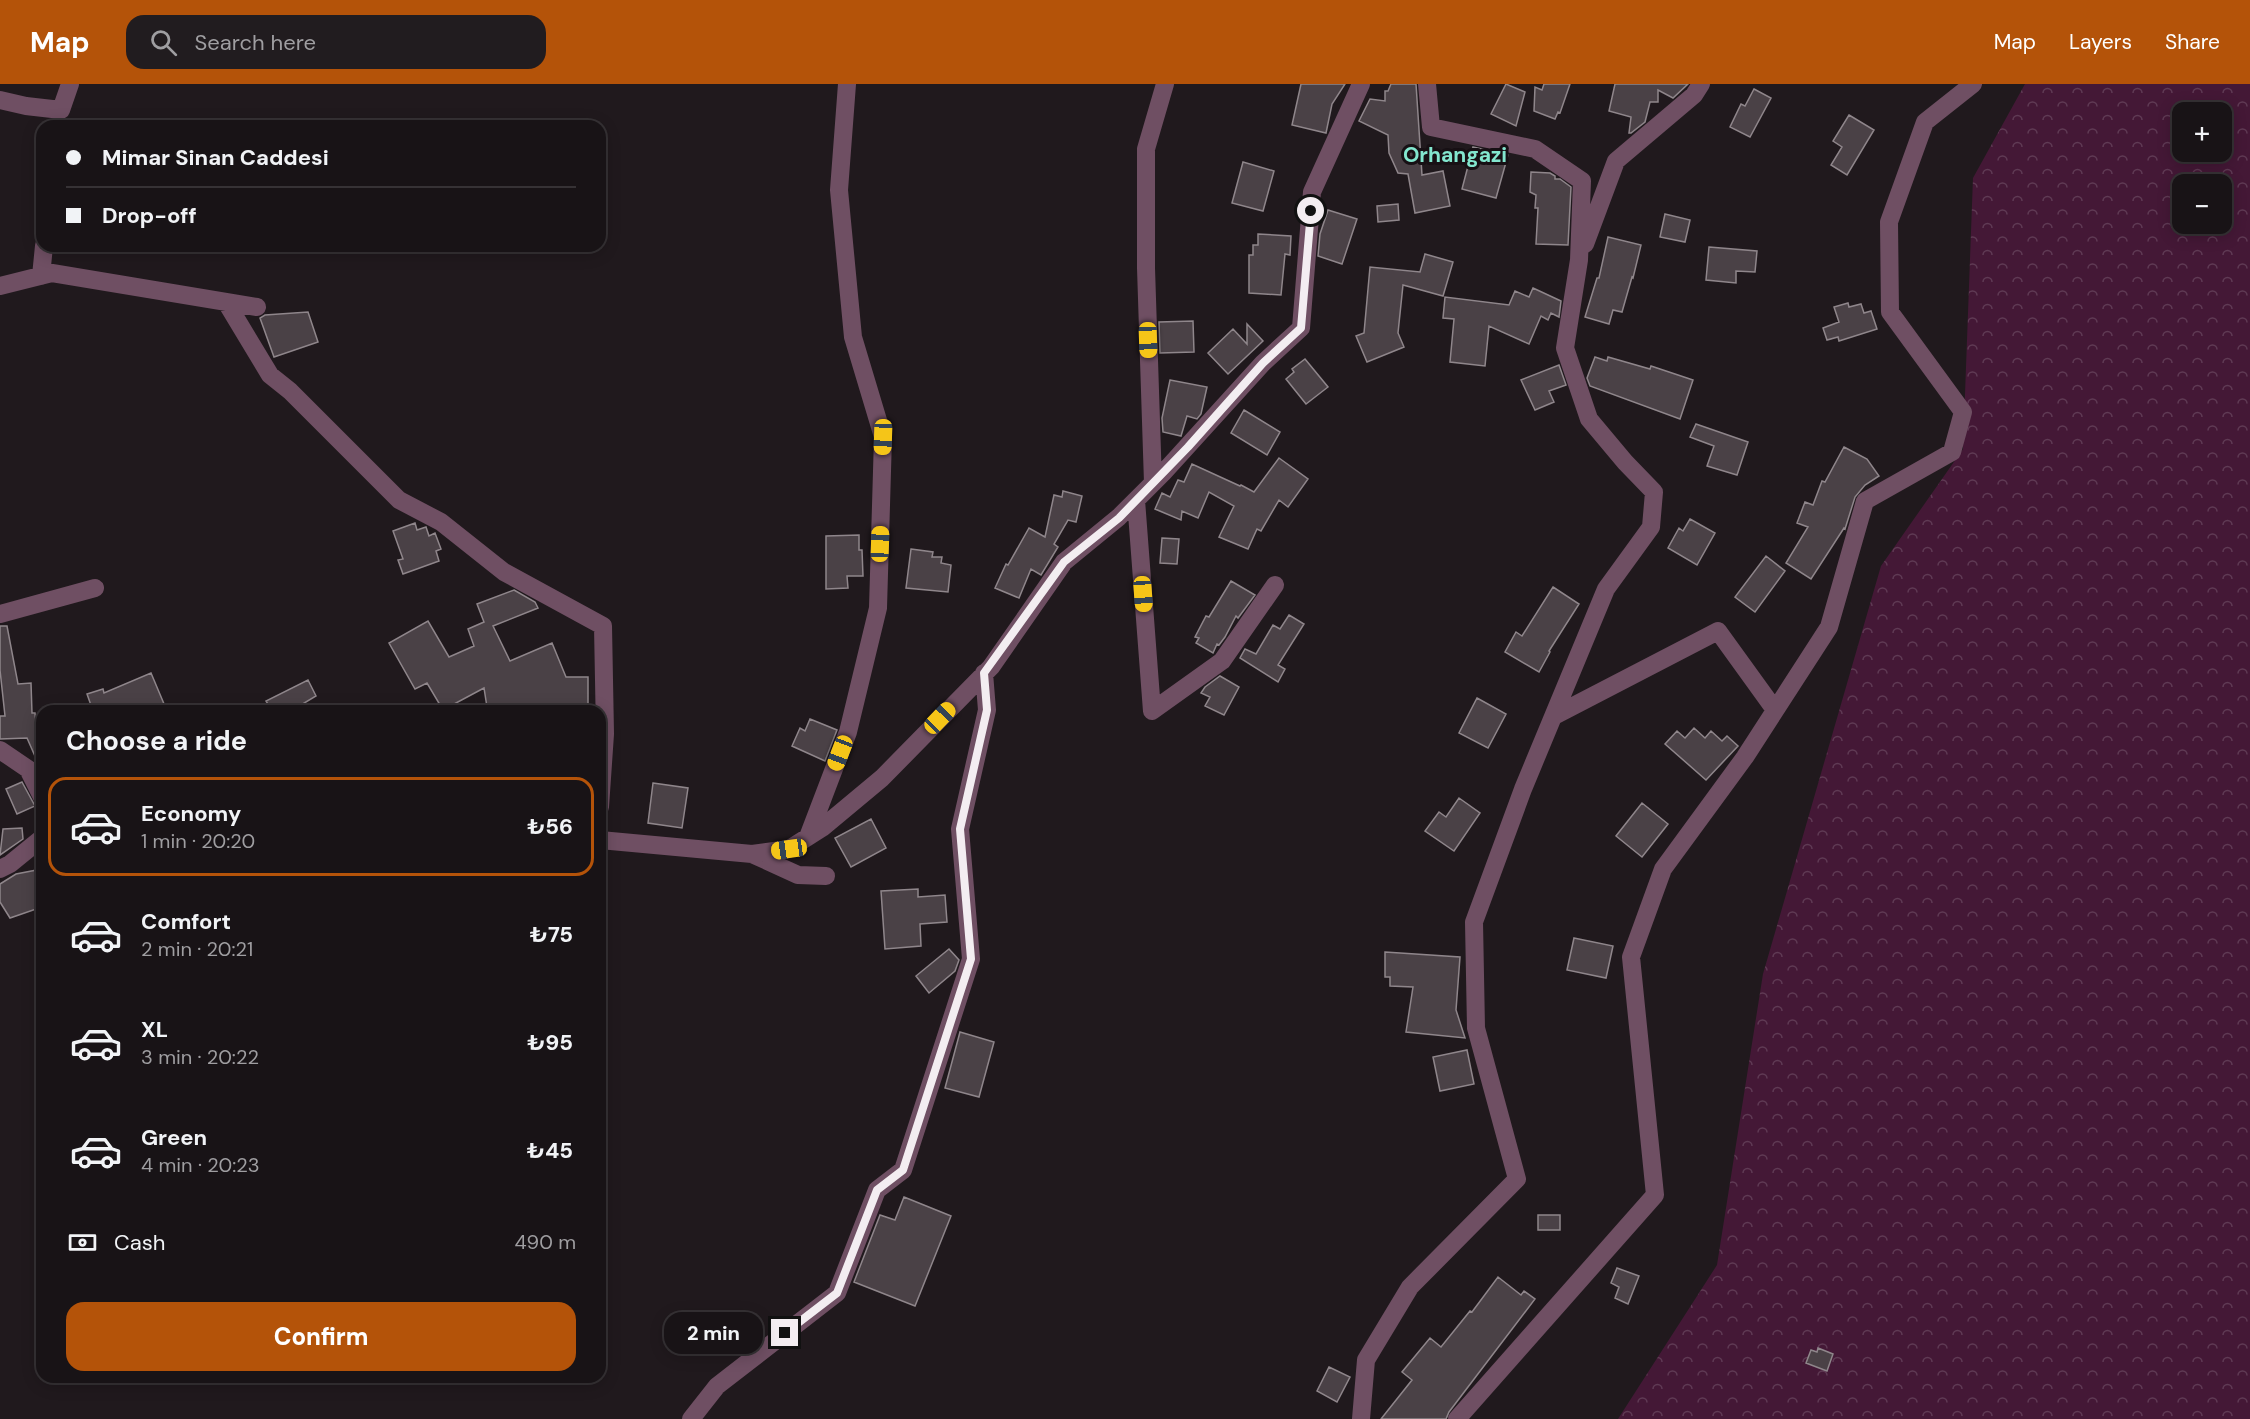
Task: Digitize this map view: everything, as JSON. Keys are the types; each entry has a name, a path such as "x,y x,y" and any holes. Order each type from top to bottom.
{"street":[{"path":"0,100 26,106 58,118 70,84"},
{"path":"808,837 848,732 878,608 883,437 852,326 839,190 847,84"},
{"path":"1153,483 1146,268 1146,149 1165,84"},
{"path":"606,841 752,854 789,849 822,828 882,778 984,673 1064,562 1119,518 1263,363 1301,328 1312,192 1360,84"},
{"path":"1361,1419 1366,1360 1410,1287 1517,1179 1476,1028 1474,922 1523,789 1606,590 1651,527 1654,492 1588,418 1565,348 1580,260 1582,181 1535,149 1431,127 1427,84"},
{"path":"1580,260 1616,161 1694,95 1701,84"},
{"path":"1457,1419 1655,1195 1631,957 1663,869 1745,757 1829,627 1865,501 1952,452 1963,412 1890,312 1889,222 1925,122 1973,84"},
{"path":"41,276 43,252"},
{"path":"0,286 52,273 257,308"},
{"path":"226,302 270,375 290,391 399,500 441,522 504,572 603,626 604,705"},
{"path":"1136,500 1152,711 1222,661 1275,585"},
{"path":"0,615 95,588"},
{"path":"1554,716 1718,631 1775,710"},
{"path":"691,1419 717,1386 837,1293 877,1190 903,1170 971,959 960,829 987,710 984,673"},
{"path":"0,750 28,769 36,785"},
{"path":"0,868 10,864 36,842"},
{"path":"752,854 798,875 826,876"}],"green space":[{"path":"2025,84 2250,84 2250,1419 1618,1419 1717,1265 1763,974 1881,566 1963,449 1973,178"}],"building":[{"path":"1301,84 1345,84 1332,104 1326,133 1292,125"},
{"path":"1391,84 1416,84 1422,175 1443,171 1450,206 1415,213 1408,174 1398,173 1389,153 1388,135 1359,121 1370,99 1385,101 1385,91 1388,91"},
{"path":"1506,84 1525,92 1516,126 1491,114"},
{"path":"1544,84 1570,84 1560,113 1558,112 1555,119 1534,111 1535,87 1542,90"},
{"path":"1615,84 1688,84 1673,98 1658,90 1658,102 1650,102 1645,122 1629,133 1631,117 1609,111"},
{"path":"1754,89 1771,98 1750,137 1730,127 1741,104 1745,106"},
{"path":"1849,115 1874,130 1847,175 1831,165 1842,147 1833,141"},
{"path":"1473,147 1508,155 1496,198 1462,189"},
{"path":"1243,162 1274,171 1263,211 1232,203"},
{"path":"1531,172 1550,173 1555,176 1555,179 1560,179 1571,187 1568,245 1536,244 1538,208 1535,208 1536,195 1530,192"},
{"path":"1398,204 1399,220 1378,222 1377,206"},
{"path":"1328,210 1357,219 1342,264 1318,256 1320,234"},
{"path":"1665,214 1690,220 1685,242 1660,237"},
{"path":"1258,234 1291,236 1290,255 1285,254 1281,295 1249,293 1249,255 1253,255 1253,245 1258,245"},
{"path":"1608,237 1641,245 1622,312 1613,310 1609,324 1585,317 1597,278 1599,278"},
{"path":"1709,247 1757,251 1755,272 1736,271 1736,283 1706,280"},
{"path":"1425,254 1453,262 1443,296 1403,285 1398,333 1404,347 1367,362 1356,336 1364,333 1370,267 1420,272"},
{"path":"1533,288 1561,301 1559,317 1551,313 1548,320 1541,316 1529,344 1489,326 1485,366 1450,362 1454,319 1443,318 1445,297 1509,305 1515,291 1529,297"},
{"path":"1848,303 1849,307 1861,304 1864,313 1871,311 1877,329 1839,341 1838,337 1827,340 1823,328 1839,322 1834,307"},
{"path":"308,312 318,342 274,357 260,318 265,315"},
{"path":"1193,321 1194,352 1160,353 1159,322"},
{"path":"1247,324 1263,341 1228,374 1208,353 1233,329 1247,344"},
{"path":"1595,357 1607,361 1608,357 1650,369 1651,366 1693,380 1680,419 1590,386 1587,378"},
{"path":"1305,359 1328,387 1306,404 1286,379 1294,372 1292,369"},
{"path":"1559,365 1566,385 1549,391 1554,402 1535,410 1521,380"},
{"path":"1170,380 1207,387 1201,414 1197,419 1187,416 1181,436 1163,432 1162,418"},
{"path":"1244,410 1280,432 1267,455 1231,433"},
{"path":"1696,424 1748,442 1737,475 1707,466 1714,446 1690,437"},
{"path":"1844,447 1867,459 1879,476 1865,485 1855,497 1845,529 1811,579 1786,563 1808,527 1797,523 1805,502 1813,505 1822,481 1825,482"},
{"path":"1279,458 1308,479 1288,507 1279,500 1261,531 1257,529 1248,549 1219,537 1234,506 1209,492 1198,518 1182,511 1181,520 1155,509 1162,493 1170,497 1178,480 1184,482 1192,464 1254,492"},
{"path":"1063,491 1082,496 1076,522 1068,520 1054,544 1058,547 1041,575 1031,569 1019,598 995,588 1006,564 1008,565 1029,528 1045,537 1054,495 1062,497"},
{"path":"1690,519 1715,533 1697,565 1668,548 1679,528 1683,531"},
{"path":"415,523 417,530 426,527 429,536 435,533 441,549 436,551 439,561 403,574 398,560 403,559 393,531"},
{"path":"859,535 863,576 847,576 848,588 826,589 826,536"},
{"path":"1162,538 1179,539 1177,564 1160,563"},
{"path":"911,549 933,552 932,557 942,557 941,563 951,565 948,592 906,588"},
{"path":"1766,556 1785,571 1755,612 1735,597"},
{"path":"1231,581 1255,595 1238,618 1236,616 1213,653 1196,643 1199,638 1195,637 1206,616 1209,617"},
{"path":"1553,587 1579,604 1549,651 1539,672 1505,652 1516,632 1522,636"},
{"path":"514,590 535,602 538,608 493,626 510,661 552,643 566,677 588,677 588,705 487,705 484,688 452,705 440,705 427,683 415,689 389,643 428,621 449,657 474,646 468,629 484,622 477,604"},
{"path":"1289,615 1304,624 1278,665 1285,669 1278,682 1240,658 1245,649 1256,654 1273,625 1280,629"},
{"path":"0,626 7,626 18,684 31,683 32,713 35,713 36,726 36,758 27,738 0,739 0,716 5,716 0,670"},
{"path":"151,673 164,705 91,705 87,694 103,689 104,693"},
{"path":"1220,676 1239,687 1224,715 1205,706 1210,697 1201,693 1205,687"},
{"path":"308,680 316,696 301,705 268,705 266,701"},
{"path":"1477,698 1506,714 1488,748 1459,733"},
{"path":"810,719 837,730 825,761 792,746 800,728 805,731"},
{"path":"1694,728 1705,738 1711,731 1722,741 1727,736 1738,746 1706,780 1665,744 1677,731 1685,738"},
{"path":"22,782 35,806 17,814 6,789"},
{"path":"653,783 688,788 682,828 648,823"},
{"path":"1459,798 1480,813 1454,851 1425,831 1439,812 1446,817"},
{"path":"1642,803 1668,824 1642,857 1616,836"},
{"path":"871,819 886,848 851,867 835,838"},
{"path":"22,828 23,839 0,855 3,829"},
{"path":"36,870 36,909 10,918 0,902 0,884 16,874"},
{"path":"918,889 918,897 945,895 947,922 920,924 921,946 885,949 881,891"},
{"path":"1574,938 1613,946 1606,978 1567,970"},
{"path":"949,949 959,960 955,971 929,993 916,976"},
{"path":"1385,952 1460,957 1456,1010 1465,1038 1406,1032 1413,987 1390,986 1390,977 1385,977"},
{"path":"960,1032 994,1042 979,1097 945,1088"},
{"path":"1467,1050 1474,1084 1440,1091 1433,1057"},
{"path":"904,1197 951,1216 915,1306 854,1282 880,1215 895,1220"},
{"path":"1538,1215 1560,1215 1560,1230 1538,1230"},
{"path":"1617,1268 1639,1276 1628,1304 1615,1298 1619,1287 1611,1283"},
{"path":"1498,1277 1521,1295 1524,1291 1535,1299 1446,1419 1381,1419 1412,1380 1402,1372 1430,1338 1441,1347 1470,1311 1472,1312"},
{"path":"1818,1348 1833,1354 1827,1371 1806,1363 1811,1350 1817,1352"},
{"path":"1329,1367 1350,1377 1337,1402 1317,1391"}],"district":[{"name":"Orhangazi","path":"1455,155"}],"route":[{"path":"785,1333 837,1293 877,1190 903,1170 971,959 960,829 987,710 984,673 991,667 1064,562 1119,518 1188,447 1263,363 1301,328 1311,211"}]}
